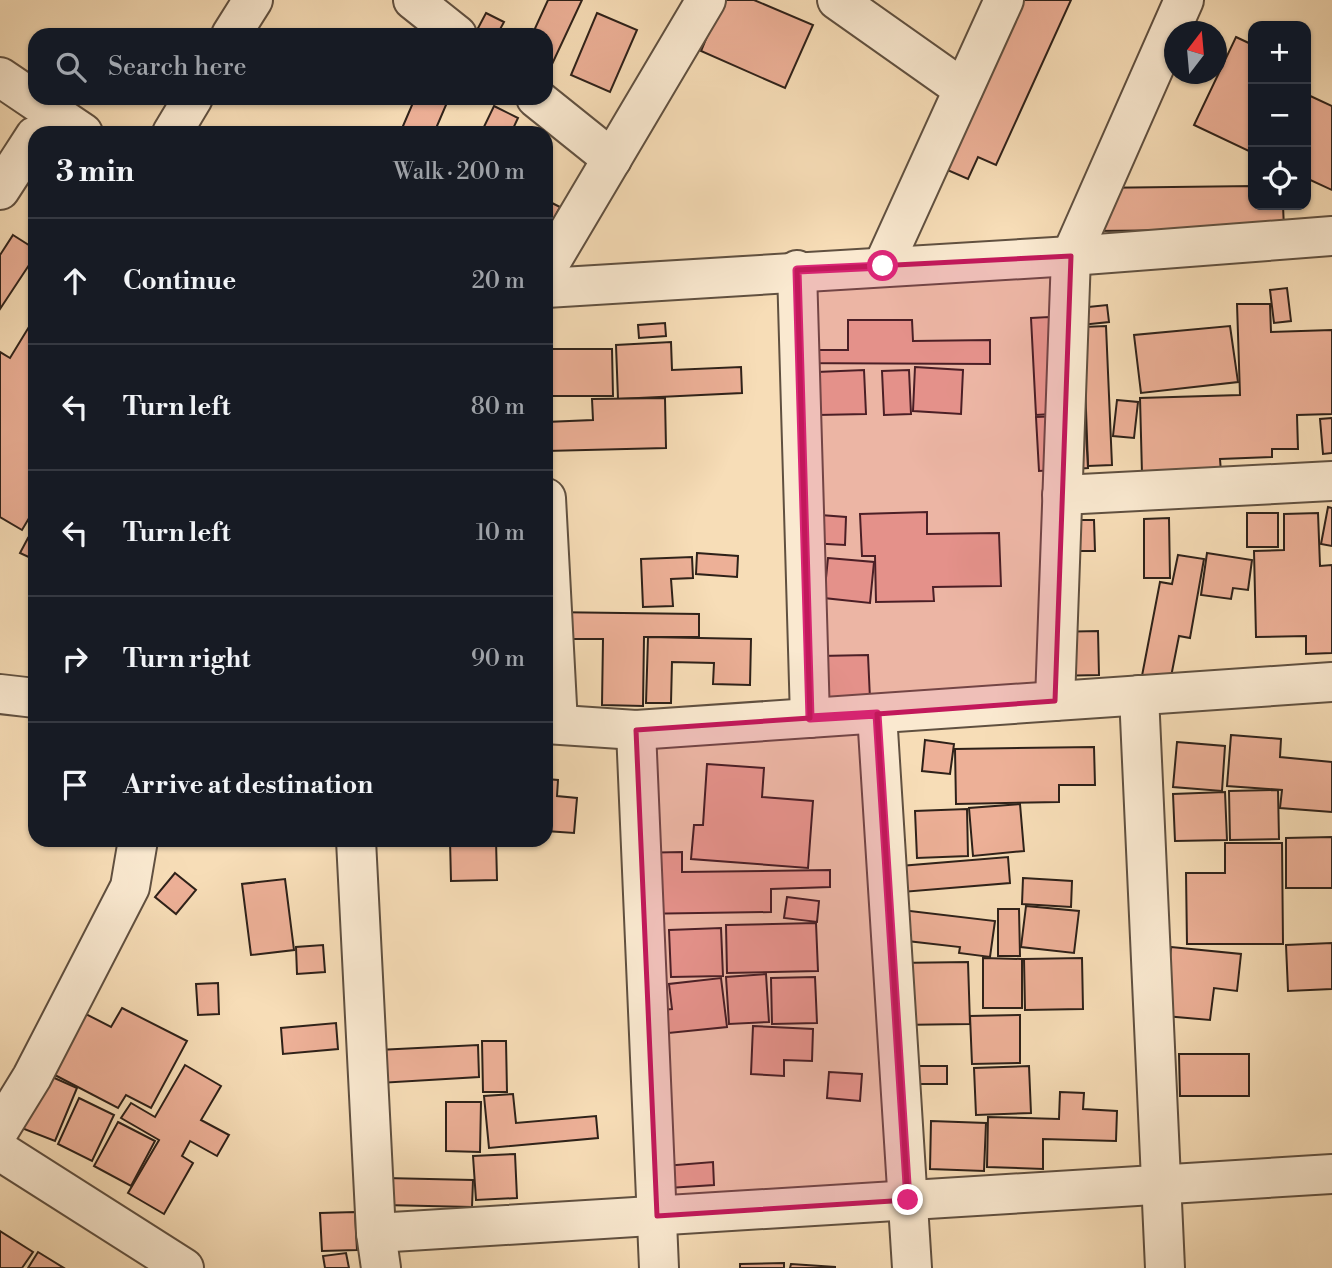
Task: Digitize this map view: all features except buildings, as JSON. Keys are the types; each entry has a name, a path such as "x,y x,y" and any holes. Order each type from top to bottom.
{"street":[{"path":"236,28 253,0"},
{"path":"413,0 448,28"},
{"path":"553,258 706,0"},
{"path":"837,0 963,89"},
{"path":"883,266 1004,0"},
{"path":"1055,701 1071,256 1184,0"},
{"path":"0,76 40,126"},
{"path":"176,126 189,105"},
{"path":"545,105 612,159"},
{"path":"0,190 28,147"},
{"path":"553,287 797,270 1071,256 1332,236"},
{"path":"797,270 810,718"},
{"path":"1062,495 1332,481"},
{"path":"553,724 636,730 1332,682"},
{"path":"0,694 28,697"},
{"path":"1139,695 1166,1268"},
{"path":"877,714 912,1268"},
{"path":"636,730 659,1268"},
{"path":"0,1129 32,1077 130,887 137,847"},
{"path":"356,847 379,1250 657,1216 1332,1174"},
{"path":"0,1151 184,1268"}],"highlighted area":[{"path":"1071,256 1055,701 877,714 908,1200 657,1216 636,730 810,718 797,270"}],"route":[{"path":"883,266 797,270 810,718 877,714 908,1200"}]}
